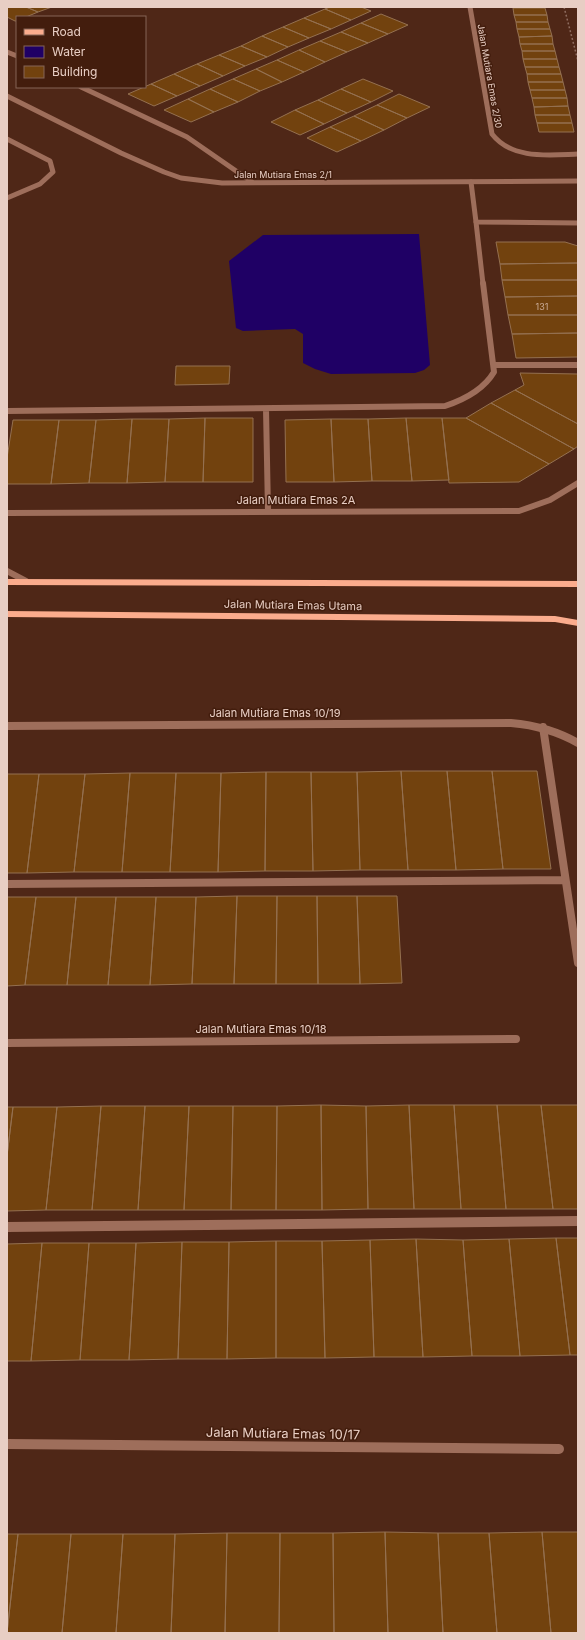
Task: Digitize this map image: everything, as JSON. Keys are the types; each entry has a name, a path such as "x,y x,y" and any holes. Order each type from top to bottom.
{"main road":[{"name":"Jalan Mutiara Emas Utama","path":"7,582 578,584"},
{"name":"Jalan Mutiara Emas Utama","path":"7,614 555,619 578,622"}],"street":[{"name":"Jalan Mutiara Emas 2/30","path":"470,7 492,134 495,140 501,145 522,152 578,154"},
{"path":"83,88 187,137 252,182"},
{"name":"Jalan Mutiara Emas 2/1","path":"7,96 121,153 164,172 181,178 200,181 222,183 578,181"},
{"path":"7,139 50,161 53,172 40,184 7,198"},
{"path":"7,411 429,407 444,406 457,401 489,380 494,372 471,182"},
{"path":"476,222 578,223"},
{"path":"494,365 578,364"},
{"path":"266,409 268,511"},
{"name":"Jalan Mutiara Emas 2A","path":"7,513 519,511 538,507 554,500 578,483"},
{"path":"7,571 26,582"},
{"name":"Jalan Mutiara Emas 10/19","path":"7,726 511,722 543,728 566,736 578,743"},
{"path":"543,728 578,963"},
{"path":"7,884 565,880"},
{"name":"Jalan Mutiara Emas 10/18","path":"7,1043 516,1039"},
{"path":"7,1227 578,1221"},
{"name":"Jalan Mutiara Emas 10/17","path":"7,1444 559,1449"}],"path":[{"path":"564,7 578,61"}],"water":[{"path":"419,234 430,365 424,370 415,373 331,374 303,363 303,334 295,329 243,331 236,328 229,261 263,235"}],"building":[{"path":"7,7 26,7 38,12 28,16 16,16 16,21 7,17"},
{"path":"26,7 52,7 38,12"},
{"path":"330,7 361,7 371,11 351,20 325,9"},
{"path":"513,8 545,8 547,15 514,15"},
{"path":"325,9 351,20 331,29 304,18"},
{"path":"381,14 408,25 388,34 361,23"},
{"path":"514,15 547,15 548,22 516,22"},
{"path":"304,18 331,29 309,38 283,27"},
{"path":"516,22 548,22 550,29 517,29"},
{"path":"361,23 388,34 368,43 341,32"},
{"path":"283,27 309,38 288,47 262,36"},
{"path":"517,29 550,29 552,36 519,37"},
{"path":"341,32 368,43 347,52 320,41"},
{"path":"262,36 288,47 267,57 241,46"},
{"path":"552,36 553,44 520,44 519,37"},
{"path":"320,41 347,52 325,62 299,50"},
{"path":"520,44 553,44 555,51 522,51"},
{"path":"241,46 267,57 245,66 219,55"},
{"path":"299,50 325,62 304,72 277,60"},
{"path":"522,51 555,51 557,59 523,59"},
{"path":"219,55 245,66 223,76 197,64"},
{"path":"523,59 557,59 559,67 525,67"},
{"path":"277,60 304,72 282,82 256,69"},
{"path":"197,64 223,76 200,86 174,74"},
{"path":"525,67 559,67 561,74 527,74"},
{"path":"256,69 282,82 260,91 233,79"},
{"path":"174,74 200,86 177,96 151,84"},
{"path":"527,74 561,74 563,82 528,82"},
{"path":"233,79 260,91 238,102 210,89"},
{"path":"363,79 393,91 371,102 341,89"},
{"path":"528,82 563,82 565,90 530,90"},
{"path":"151,84 177,96 154,106 128,94 142,88 146,88 146,86"},
{"path":"210,89 238,102 214,112 188,99"},
{"path":"341,89 371,102 347,113 318,100"},
{"path":"530,90 565,90 567,98 532,98"},
{"path":"399,94 430,107 407,118 377,105"},
{"path":"532,98 567,98 568,106 534,107"},
{"path":"188,99 214,112 191,122 164,110"},
{"path":"318,100 347,113 324,124 295,110"},
{"path":"377,105 407,118 384,130 354,116"},
{"path":"568,106 570,115 535,115 534,107"},
{"path":"295,110 324,124 300,135 271,122"},
{"path":"535,115 570,115 572,123 537,123"},
{"path":"354,116 384,130 361,141 330,127"},
{"path":"537,123 572,123 574,132 539,132"},
{"path":"330,127 361,141 337,152 307,138"},
{"path":"496,242 565,242 578,246 578,263 500,264"},
{"path":"578,263 578,280 502,280 500,264"},
{"path":"502,280 578,280 578,296 505,297"},
{"path":"578,296 578,315 508,315 505,297"},
{"path":"508,315 578,315 578,333 512,334"},
{"path":"578,333 578,357 516,358 512,334"},
{"path":"176,366 230,366 229,384 175,385"},
{"path":"520,373 578,374 578,424 515,390 524,385"},
{"path":"515,390 578,424 578,446 574,449 491,403"},
{"path":"491,403 574,449 549,464 466,418"},
{"path":"205,418 203,482 165,482 169,419"},
{"path":"205,418 253,418 253,482 203,482"},
{"path":"406,418 442,418 449,480 412,481"},
{"path":"406,418 412,481 372,481 368,419"},
{"path":"442,418 466,418 549,464 519,482 449,483"},
{"path":"132,419 127,483 89,483 96,420"},
{"path":"132,419 169,419 165,482 127,483"},
{"path":"331,419 368,419 372,481 334,482"},
{"path":"331,419 334,482 286,482 285,420"},
{"path":"13,420 59,420 51,484 7,484 7,458"},
{"path":"59,420 96,420 89,483 51,484"},
{"path":"401,771 408,870 360,870 357,772"},
{"path":"401,771 447,771 456,870 408,870"},
{"path":"447,771 492,771 503,869 456,870"},
{"path":"492,771 537,771 551,869 503,869"},
{"path":"266,772 265,871 218,872 221,773"},
{"path":"266,772 311,772 313,871 265,871"},
{"path":"311,772 357,772 360,870 313,871"},
{"path":"130,773 122,872 74,872 85,774"},
{"path":"130,773 176,773 170,872 122,872"},
{"path":"176,773 221,773 218,872 170,872"},
{"path":"7,774 39,774 27,873 7,873"},
{"path":"39,774 85,774 74,872 27,873"},
{"path":"237,896 277,896 276,984 234,984"},
{"path":"237,896 234,984 192,984 196,897"},
{"path":"277,896 317,896 318,984 276,984"},
{"path":"317,896 357,896 360,984 318,984"},
{"path":"357,896 397,896 402,983 360,984"},
{"path":"7,897 36,897 25,985 7,986"},
{"path":"36,897 76,897 67,985 25,985"},
{"path":"76,897 116,897 108,985 67,985"},
{"path":"116,897 156,897 150,985 108,985"},
{"path":"156,897 196,897 192,984 150,985"},
{"path":"321,1105 322,1210 276,1210 277,1106"},
{"path":"321,1105 366,1106 368,1209 322,1210"},
{"path":"409,1105 414,1209 368,1209 366,1106"},
{"path":"409,1105 454,1105 461,1209 414,1209"},
{"path":"454,1105 497,1105 506,1209 461,1209"},
{"path":"497,1105 541,1105 553,1209 506,1209"},
{"path":"541,1105 578,1105 578,1209 553,1209"},
{"path":"101,1106 92,1210 46,1210 57,1107"},
{"path":"101,1106 145,1106 138,1210 92,1210"},
{"path":"145,1106 189,1106 184,1210 138,1210"},
{"path":"189,1106 233,1106 231,1210 184,1210"},
{"path":"233,1106 277,1106 276,1210 231,1210"},
{"path":"7,1107 13,1107 7,1156"},
{"path":"13,1107 57,1107 46,1210 7,1211 7,1156"},
{"path":"556,1238 570,1355 520,1356 509,1239"},
{"path":"556,1238 578,1238 578,1355 570,1355"},
{"path":"416,1239 423,1357 374,1357 370,1240"},
{"path":"416,1239 463,1240 472,1356 423,1357"},
{"path":"509,1239 520,1356 472,1356 463,1240"},
{"path":"370,1240 374,1357 325,1358 322,1241"},
{"path":"276,1241 322,1241 325,1358 276,1358"},
{"path":"276,1241 276,1358 227,1359 229,1242"},
{"path":"182,1242 229,1242 227,1359 178,1359"},
{"path":"182,1242 178,1359 129,1360 136,1243"},
{"path":"42,1243 31,1361 7,1361 7,1244"},
{"path":"42,1243 89,1243 80,1360 31,1361"},
{"path":"89,1243 136,1243 129,1360 80,1360"},
{"path":"385,1532 438,1533 443,1633 388,1633"},
{"path":"385,1532 388,1633 334,1633 333,1533"},
{"path":"542,1532 551,1633 497,1633 489,1533"},
{"path":"542,1532 578,1532 578,1633 551,1633"},
{"path":"227,1533 225,1633 171,1633 175,1534"},
{"path":"227,1533 280,1533 279,1633 225,1633"},
{"path":"280,1533 333,1533 334,1633 279,1633"},
{"path":"438,1533 489,1533 497,1633 443,1633"},
{"path":"7,1534 18,1534 7,1633"},
{"path":"18,1534 71,1534 62,1633 7,1633"},
{"path":"71,1534 123,1534 116,1633 62,1633"},
{"path":"123,1534 175,1534 171,1633 116,1633"}]}
